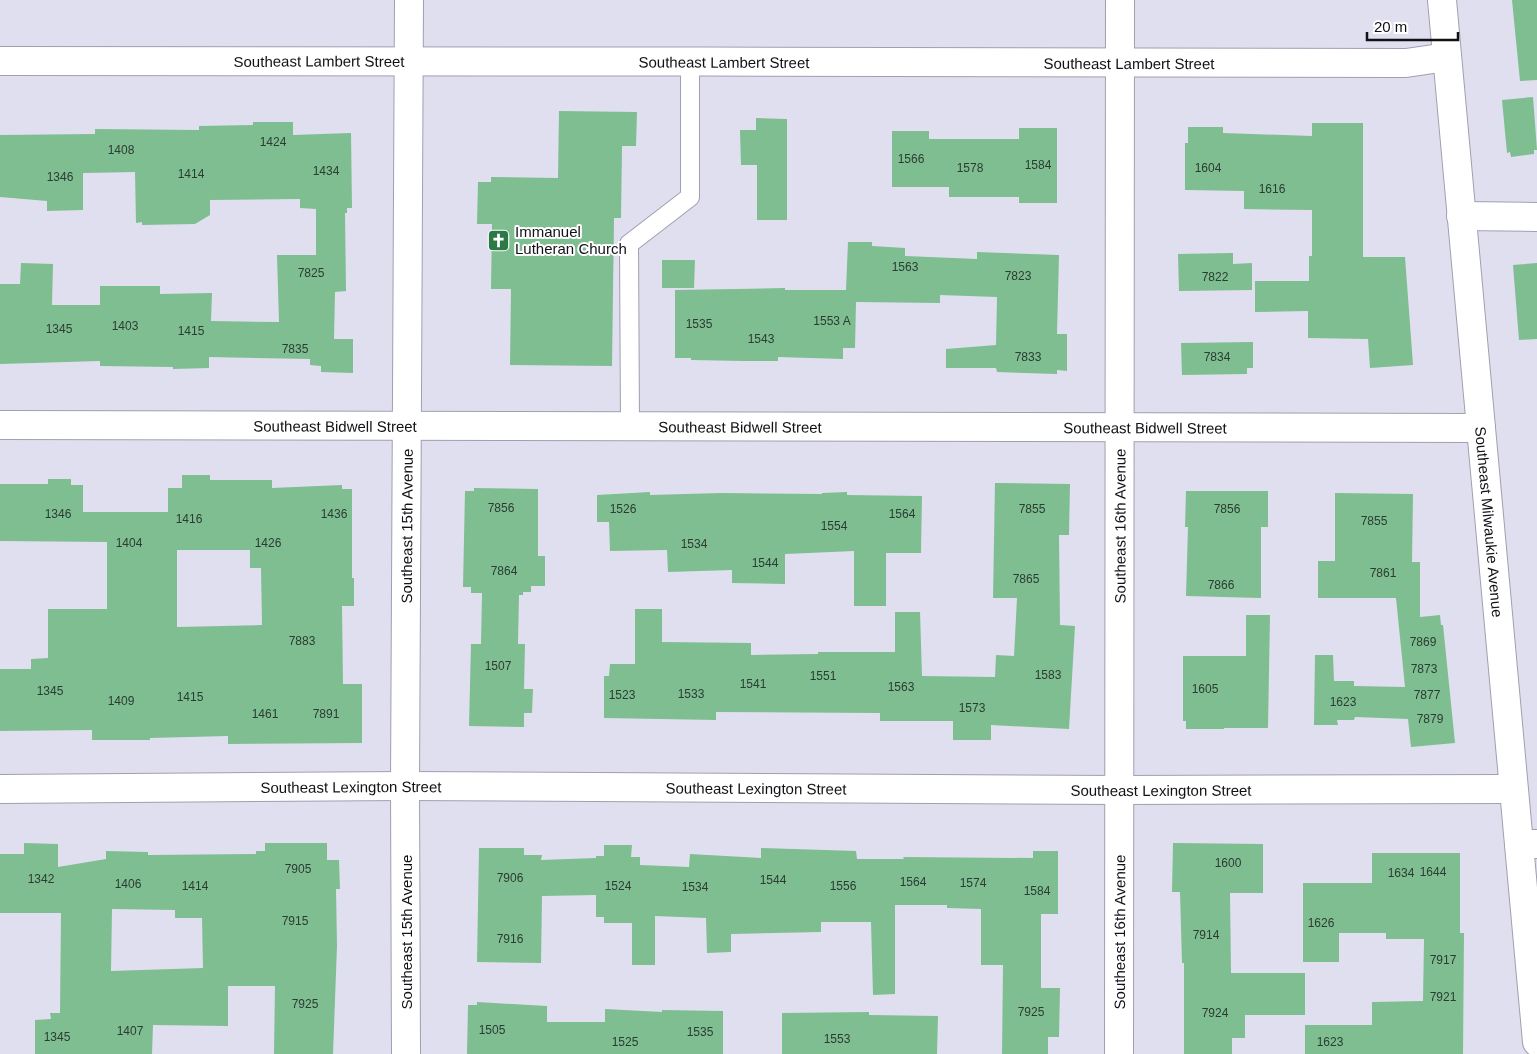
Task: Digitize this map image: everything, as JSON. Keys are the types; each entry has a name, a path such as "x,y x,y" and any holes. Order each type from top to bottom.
{"street":[{"name":"Southeast 15th Avenue","path":"406,1054 405,786 409,0"},
{"name":"Southeast 16th Avenue","path":"1119,1054 1120,0"},
{"name":"Southeast Milwaukie Avenue","path":"1442,0 1513,789 1528,844 1537,1042"},
{"name":"Southeast Lambert Street","path":"0,61 409,60 1120,64 1406,63 1447,57"},
{"path":"1461,216 1537,217"},
{"name":"Southeast Bidwell Street","path":"0,425 1120,429 1481,428"},
{"name":"Southeast Lexington Street","path":"0,789 405,786 1119,790 1513,789"}],"lane":[{"path":"630,426 629,244 690,197 690,61"}],"building":[{"path":"1512,0 1537,0 1537,80 1520,81"},
{"path":"1533,97 1537,150 1534,150 1534,154 1511,157 1510,152 1507,153 1502,100"},
{"name":"Immanuel Lutheran Church","path":"559,111 637,112 636,146 622,146 621,218 614,218 612,366 510,365 511,289 491,289 492,224 477,224 478,182 491,182 491,177 558,178"},
{"path":"756,118 787,119 787,220 757,220 757,165 741,165 740,130 756,130"},
{"path":"253,122 293,122 293,135 351,133 352,208 347,208 347,213 345,213 346,291 335,292 334,339 353,339 353,373 321,372 321,366 310,365 310,359 209,357 209,368 173,369 173,367 100,366 100,361 0,364 0,284 20,284 21,263 53,264 52,305 100,305 100,286 160,286 160,294 212,293 211,321 279,322 277,255 316,255 316,209 300,208 300,199 210,200 210,215 195,224 142,225 142,222 136,223 135,172 83,173 83,210 47,211 47,201 0,197 0,135 95,134 95,129 199,130 199,126 253,125"},
{"path":"1312,123 1363,123 1363,257 1405,257 1413,365 1370,368 1368,339 1308,338 1308,311 1255,312 1255,281 1309,281 1309,256 1312,256 1312,210 1244,209 1244,191 1185,190 1185,143 1188,143 1188,127 1223,127 1223,133 1312,136"},
{"path":"1019,128 1057,128 1057,203 1019,203 1019,197 949,197 949,187 892,187 892,131 929,131 929,139 1019,139"},
{"path":"848,242 872,242 872,246 905,248 905,256 977,259 977,252 1059,255 1057,334 1067,334 1067,371 1057,370 1057,374 997,372 996,368 946,368 946,349 996,345 997,297 940,295 940,303 856,302 855,348 843,348 843,359 778,357 778,361 744,361 675,358 675,290 785,288 785,290 846,290"},
{"path":"1233,253 1233,264 1252,263 1252,290 1179,291 1178,254"},
{"path":"662,260 695,260 694,288 662,288"},
{"path":"1537,263 1537,339 1519,340 1513,265"},
{"path":"1253,342 1253,368 1247,368 1247,374 1182,375 1181,343"},
{"path":"182,475 210,475 210,480 272,480 272,488 342,485 342,489 352,489 352,578 354,578 354,606 342,606 343,684 362,684 362,743 228,744 228,736 150,738 150,740 92,740 92,730 0,731 0,669 31,669 31,659 48,658 48,609 107,609 107,542 0,541 0,484 48,484 48,479 71,479 71,485 83,485 83,512 168,512 168,488 182,488","holes":["177,550 250,550 250,568 261,568 262,625 177,627"]},
{"path":"995,483 1070,484 1069,535 1059,535 1060,625 1075,626 1069,729 991,725 991,740 953,740 953,721 880,721 880,713 716,712 716,720 604,718 604,676 609,676 610,664 635,664 635,609 662,609 662,642 751,643 751,655 818,654 818,652 895,652 895,612 920,612 922,676 995,677 996,655 1014,656 1017,598 993,598"},
{"path":"474,488 538,489 538,556 545,556 545,586 531,586 531,592 523,592 523,595 519,595 518,644 525,644 524,689 533,689 532,713 524,713 524,727 469,726 471,644 481,644 482,593 471,593 471,587 463,587 465,491 474,491"},
{"path":"1186,491 1268,491 1268,527 1261,527 1261,598 1186,596 1188,527 1185,527"},
{"path":"650,492 650,495 721,493 822,494 847,492 847,495 922,496 921,553 886,553 886,606 854,606 854,551 785,554 785,584 732,583 732,570 668,572 667,550 610,551 609,522 597,522 597,495"},
{"path":"1335,493 1413,494 1412,562 1420,562 1420,617 1440,615 1441,625 1443,625 1455,743 1411,747 1408,719 1355,717 1354,720 1337,720 1338,725 1314,725 1315,655 1333,655 1334,681 1354,681 1354,686 1405,687 1396,598 1318,598 1318,561 1335,561"},
{"path":"1246,615 1270,615 1268,728 1186,729 1186,721 1183,721 1183,656 1246,656"},
{"path":"24,843 58,844 58,867 106,859 106,851 148,852 148,855 256,854 256,851 265,851 265,843 327,843 327,860 339,860 340,889 336,889 337,946 333,1054 274,1054 275,986 228,986 228,1026 153,1025 152,1054 35,1054 35,1020 51,1019 50,1013 60,1013 61,913 0,913 0,854 24,854","holes":["112,909 175,910 175,918 202,918 203,968 111,971"]},
{"path":"1173,843 1263,844 1263,893 1230,893 1231,973 1305,973 1305,1015 1245,1015 1245,1038 1232,1038 1232,1054 1184,1054 1184,963 1182,963 1180,892 1172,892"},
{"path":"604,845 632,845 631,857 640,857 640,865 689,867 690,854 761,858 761,848 856,851 857,859 904,859 903,857 1033,858 1033,851 1058,851 1058,914 1041,914 1041,988 1060,988 1059,1037 1048,1037 1048,1054 1002,1054 1003,965 981,965 981,909 947,908 947,905 895,905 895,994 873,995 871,922 821,922 821,932 731,934 731,952 707,953 706,918 655,916 655,965 632,965 632,923 604,923 604,917 596,917 596,895 542,896 541,963 477,962 479,848 524,848 524,855 542,855 541,860 596,858 596,856 604,856"},
{"path":"1372,853 1460,853 1460,933 1464,933 1463,1054 1305,1054 1305,1025 1372,1025 1372,1002 1423,1001 1424,939 1386,939 1386,933 1339,933 1339,962 1303,962 1303,883 1372,883"},
{"path":"477,1002 547,1006 547,1022 605,1022 605,1009 662,1012 662,1010 723,1011 723,1054 467,1054 468,1005 477,1005"},
{"path":"869,1012 869,1015 938,1016 937,1054 782,1054 782,1013"}],"place":[{"name":"Immanuel Lutheran Church","path":"499,240"}]}
